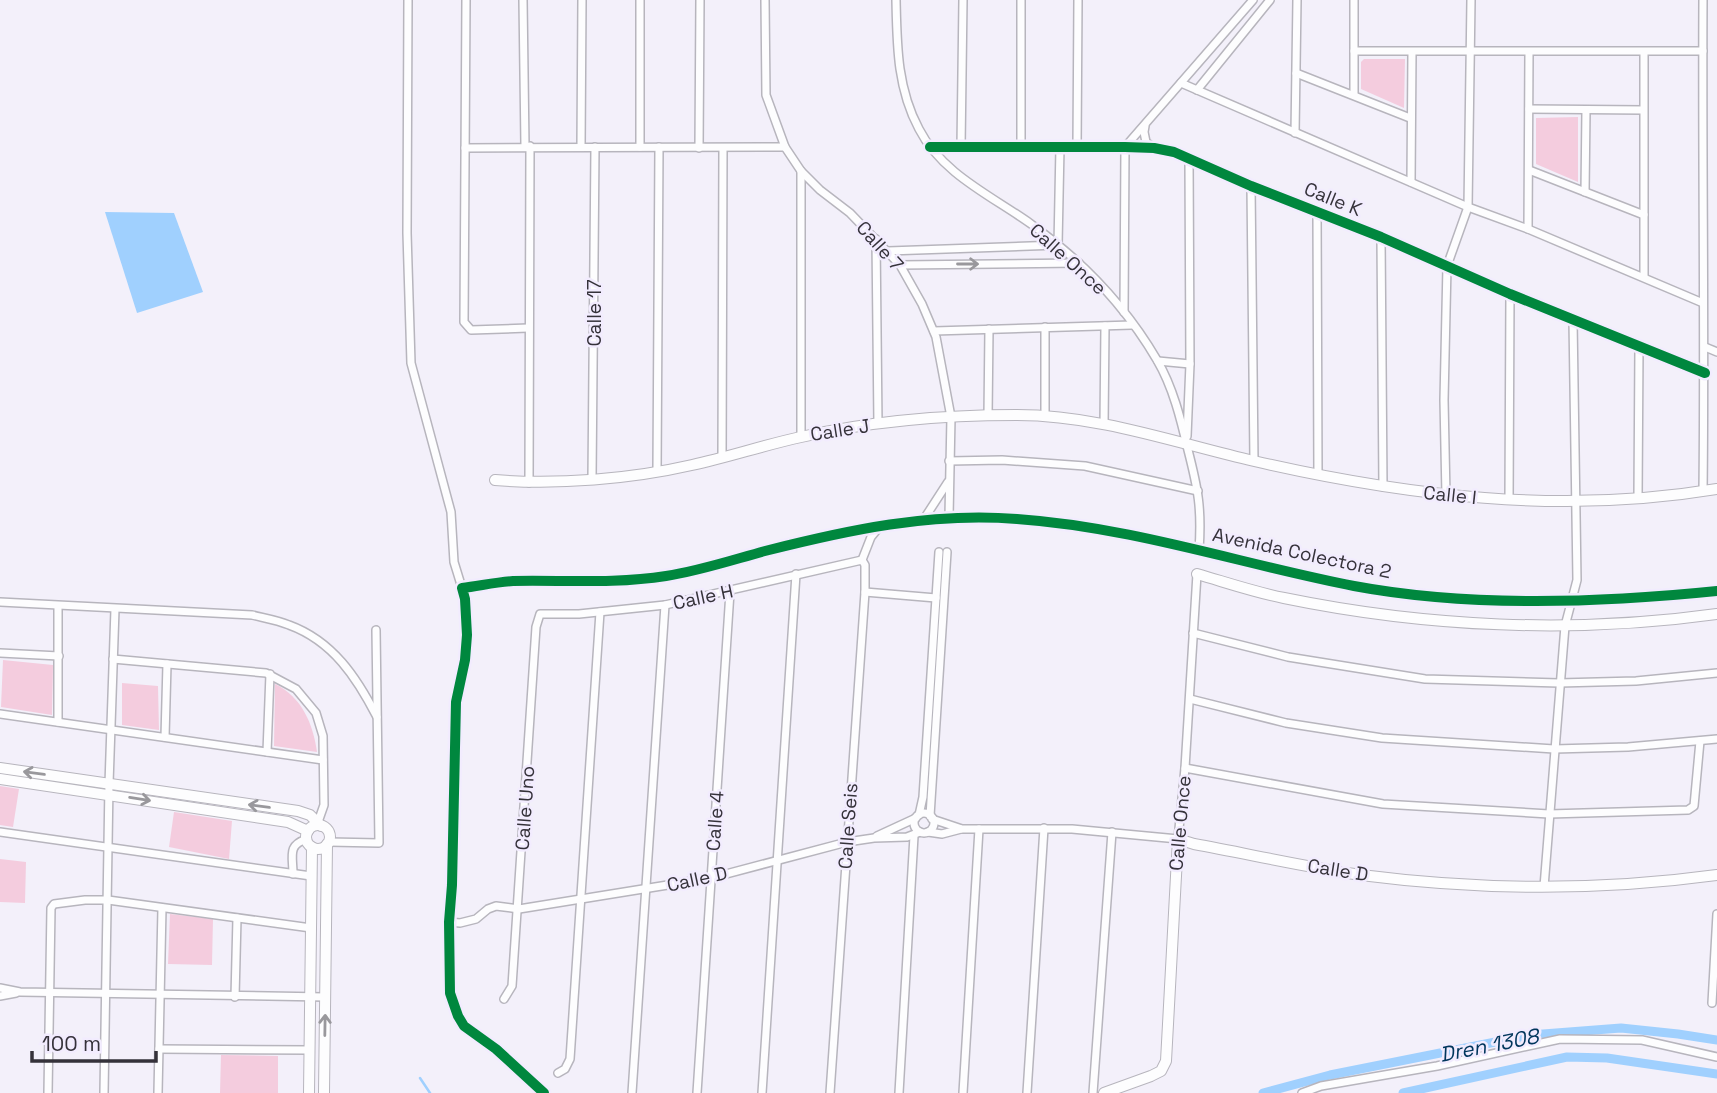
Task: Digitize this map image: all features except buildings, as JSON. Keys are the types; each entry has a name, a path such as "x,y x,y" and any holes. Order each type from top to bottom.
{"street":[{"path":"408,0 407,233 411,363 451,512 454,562 465,599 467,635 456,702 449,922 450,993 464,1027 496,1049 544,1093"},
{"path":"466,0 464,321 471,330 528,328"},
{"path":"523,0 527,146 529,483"},
{"path":"581,147 582,0"},
{"path":"640,0 640,147"},
{"path":"699,148 700,0"},
{"name":"Calle 7","path":"765,0 766,95 785,147 800,171 876,239 900,265 922,304 933,331 943,368 951,417 949,517"},
{"name":"Calle Once","path":"896,0 900,77 907,103 919,131 930,147 968,183 1011,210 1079,263 1124,313 1158,361 1177,406 1198,491 1202,516 1199,550"},
{"path":"961,147 963,0"},
{"path":"1021,0 1021,147"},
{"path":"1077,147 1078,0"},
{"path":"1124,313 1125,148 1253,0"},
{"path":"1197,90 1270,0"},
{"path":"1295,133 1297,0"},
{"path":"1354,0 1354,95"},
{"path":"1446,496 1444,400 1447,266 1468,207 1471,0"},
{"path":"1703,0 1703,491"},
{"path":"1354,51 1703,51"},
{"path":"1411,182 1412,52"},
{"path":"1528,229 1529,52"},
{"path":"1644,52 1644,277"},
{"path":"1296,73 1410,118"},
{"path":"1181,83 1468,207 1528,229 1703,303"},
{"path":"1529,109 1643,110"},
{"path":"1585,192 1586,110"},
{"path":"1148,121 1144,137 1154,148"},
{"name":"Calle 17","path":"592,479 595,147"},
{"path":"657,471 659,147"},
{"path":"465,148 785,147"},
{"name":"Calle K","path":"930,147 1154,148 1174,152 1704,373"},
{"path":"888,251 1058,245 1060,147"},
{"path":"722,457 723,148"},
{"path":"1187,444 1190,364 1189,160"},
{"path":"1529,170 1644,215"},
{"path":"800,171 801,437"},
{"path":"1251,186 1254,461"},
{"path":"1317,212 1318,474"},
{"path":"1381,237 1383,488"},
{"path":"876,239 878,424"},
{"path":"900,265 1079,263"},
{"path":"1509,500 1510,294"},
{"path":"1544,887 1565,626 1577,580 1573,320"},
{"path":"933,331 1132,325"},
{"path":"1104,425 1105,326"},
{"path":"1045,327 1045,417"},
{"path":"988,416 989,329"},
{"path":"1638,497 1639,347"},
{"path":"1705,347 1717,352"},
{"path":"1158,361 1190,364"},
{"name":"Calle J","path":"495,480 529,483 657,471 692,466 801,437 878,424 951,417 1045,417 1104,425 1187,444"},
{"name":"Calle I","path":"1187,444 1383,488 1446,496 1574,500 1717,489"},
{"path":"949,461 1002,460 1085,466 1198,491"},
{"path":"924,519 948,482"},
{"name":"Avenida Colectora 2","path":"462,589 509,581 612,582 668,576 824,536 949,517 1016,519 1098,527 1356,586 1460,598 1573,601 1717,592"},
{"path":"862,561 867,544 880,526"},
{"path":"943,552 931,817 933,827 920,833 915,827 923,797 936,598 943,552"},
{"name":"Calle H","path":"540,614 665,606 862,561"},
{"name":"Calle Seis","path":"830,1093 865,592 865,565 862,561"},
{"path":"762,1093 796,574"},
{"path":"1196,574 1282,597 1369,613 1456,622 1565,626 1717,614"},
{"name":"Calle Once","path":"1104,1093 1161,1071 1166,1061 1196,574"},
{"name":"Calle 4","path":"697,1093 730,592"},
{"path":"865,592 936,598"},
{"path":"0,603 252,615 290,625 332,650 360,684 377,717"},
{"path":"58,606 58,722"},
{"path":"632,1093 665,606"},
{"path":"104,1093 115,609"},
{"path":"558,1073 565,1069 570,1059 600,612"},
{"name":"Calle Uno","path":"503,999 512,986 536,626 540,614"},
{"path":"0,768 288,822 321,849 328,843 379,843 376,630"},
{"path":"1194,633 1288,657 1425,679 1559,683 1636,681 1717,673"},
{"path":"0,653 59,656"},
{"path":"113,659 270,674 296,689 316,713 323,736 324,805 320,824"},
{"path":"165,737 166,664"},
{"path":"267,751 270,674"},
{"path":"1189,699 1286,723 1382,737 1554,749 1628,747 1717,739"},
{"path":"0,714 323,760"},
{"path":"1185,768 1383,804 1549,814 1688,810 1694,806 1697,797 1700,741"},
{"path":"0,779 299,811 310,815 320,824 330,834 324,1093"},
{"name":"Calle D","path":"874,838 917,816 931,817 962,829"},
{"path":"309,1093 309,839 314,826 320,824"},
{"path":"1027,1093 1044,828"},
{"name":"Calle D","path":"449,922 476,919 496,906 519,909 711,878 847,842 920,833 942,834 962,829 1044,828 1178,839 1361,875 1441,883 1544,887 1717,875"},
{"path":"962,1093 979,829"},
{"path":"0,832 311,876"},
{"path":"1093,1093 1112,832"},
{"path":"899,1093 914,858 920,833"},
{"path":"292,874 293,849 298,842 309,839"},
{"path":"48,1093 52,906 57,902 108,900 311,928"},
{"path":"158,1093 162,908"},
{"path":"1712,1003 1717,914"},
{"path":"235,997 237,918"},
{"path":"0,988 20,992 326,997"},
{"path":"0,996 20,992"},
{"path":"1302,1093 1321,1086 1437,1066 1560,1039 1642,1040 1717,1057"},
{"path":"159,1049 310,1050"}],"shaded area":[{"path":"1364,59 1405,59 1404,108 1361,89 1361,62"},
{"path":"1578,117 1578,182 1536,164 1536,118"},
{"path":"3,660 53,665 52,715 1,707"},
{"path":"122,683 158,686 159,730 122,725"},
{"path":"275,684 292,696 305,712 313,731 317,752 274,746"},
{"path":"0,786 19,789 13,827 0,825"},
{"path":"174,812 232,821 229,859 169,847"},
{"path":"0,859 26,862 25,903 0,902"},
{"path":"170,914 213,919 212,965 168,964"},
{"path":"221,1055 278,1056 278,1093 220,1093"}],"water":[{"path":"105,212 174,213 203,292 137,313"}],"waterway":[{"name":"Dren 1308","path":"1263,1093 1330,1075 1530,1035 1621,1028 1717,1040"},
{"path":"1403,1093 1567,1057 1607,1058 1717,1074"},
{"path":"420,1078 430,1093"}],"cycle path":[{"path":"930,147 1125,147 1174,152 1705,373"},
{"path":"544,1093 496,1049 464,1026 450,993 449,922 456,702 467,635 462,588 513,581 609,581 666,576 796,543 890,524 985,518 1060,523 1102,530 1354,586 1444,598 1582,600 1717,591"}]}
